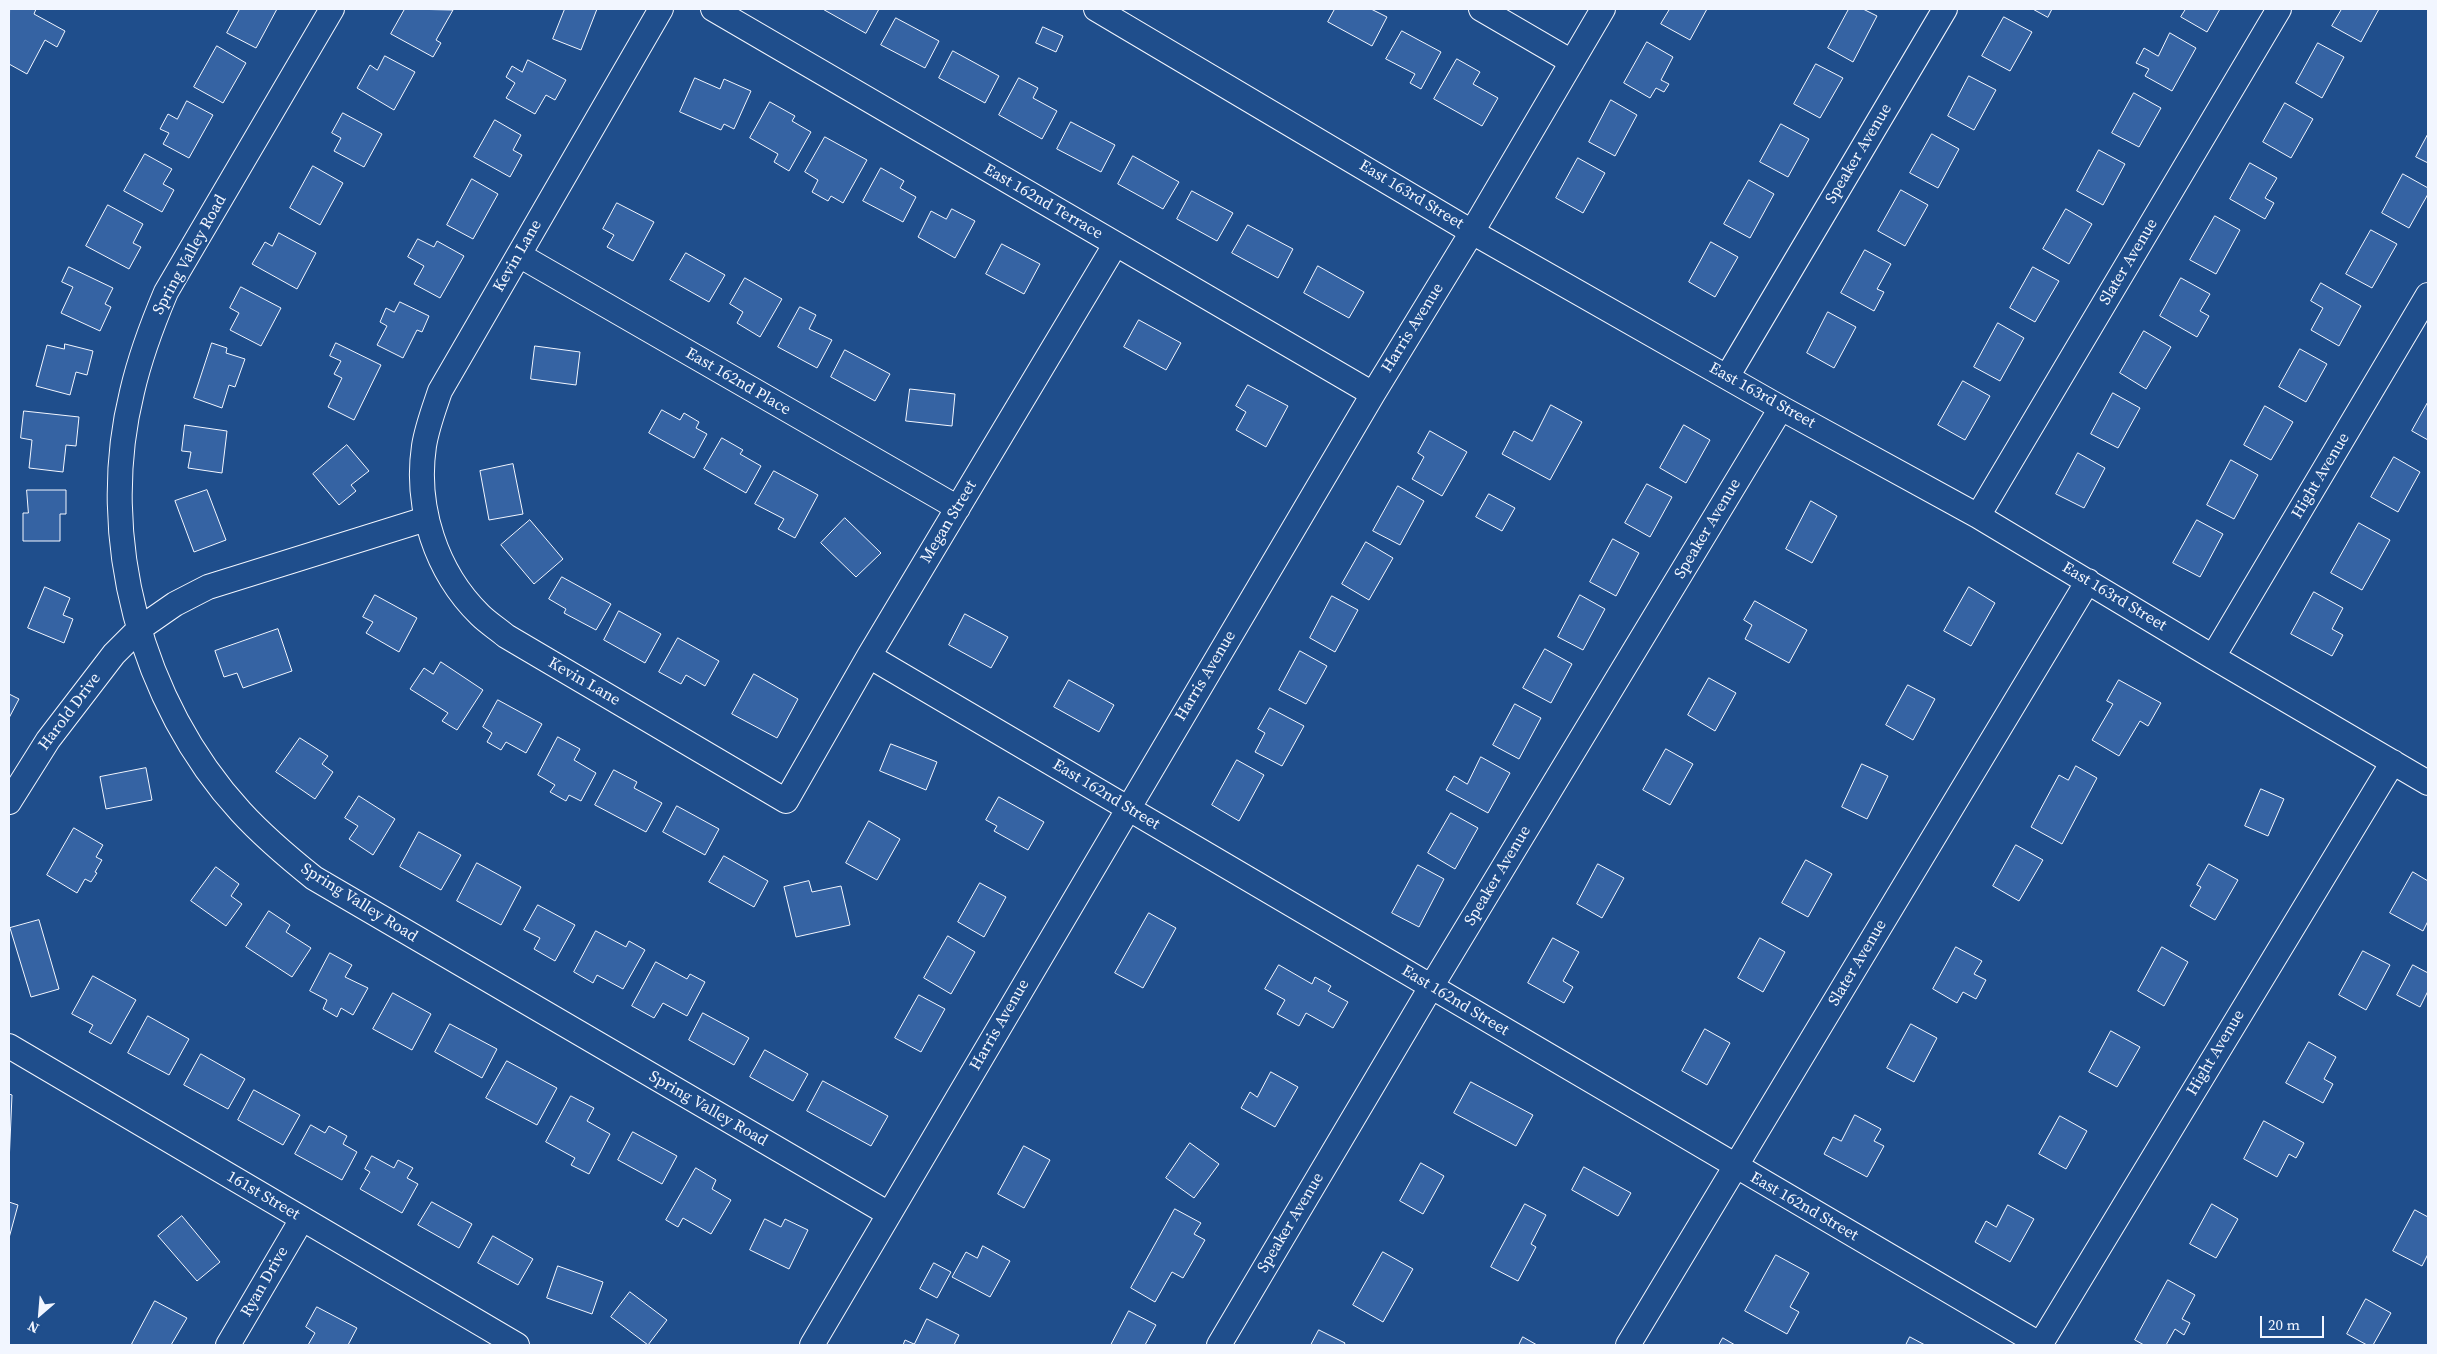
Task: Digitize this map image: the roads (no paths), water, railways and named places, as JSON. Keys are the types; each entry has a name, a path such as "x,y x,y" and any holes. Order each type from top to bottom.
{"street":[{"name":"Spring Valley Road","path":"332,9 166,292 147,338 131,393 123,443 120,492 124,550 132,600 161,688 179,724 204,766 241,812 276,847 314,878 889,1214"},
{"name":"Kevin Lane","path":"661,9 440,391 430,420 424,447 422,484 426,519 442,563 460,592 480,615 506,636 786,801"},
{"name":"East 162nd Terrace","path":"713,9 1373,394"},
{"name":"East 163rd Street","path":"1096,9 1472,232 1781,408 1978,516 2213,658 2428,783"},
{"path":"1481,9 1572,62"},
{"name":"Harris Avenue","path":"812,1345 1373,394 1472,232 1603,9"},
{"name":"Speaker Avenue","path":"1727,377 1945,9"},
{"name":"Slater Avenue","path":"1978,516 2279,9"},
{"name":"Megan Street","path":"786,801 869,656 1115,245"},
{"name":"East 162nd Place","path":"519,255 958,508"},
{"name":"Hight Avenue","path":"2213,658 2428,295"},
{"name":"Speaker Avenue","path":"1219,1345 1431,987 1781,408"},
{"path":"140,629 175,604 208,587 426,519"},
{"name":"Slater Avenue","path":"1628,1345 2088,581"},
{"name":"Harold Drive","path":"9,802 48,740 114,654 140,629"},
{"name":"East 162nd Street","path":"869,656 2041,1345"},
{"name":"Hight Avenue","path":"2041,1345 2393,762"},
{"name":"161st Street","path":"9,1046 517,1345"},
{"name":"Ryan Drive","path":"228,1345 302,1219"}]}
